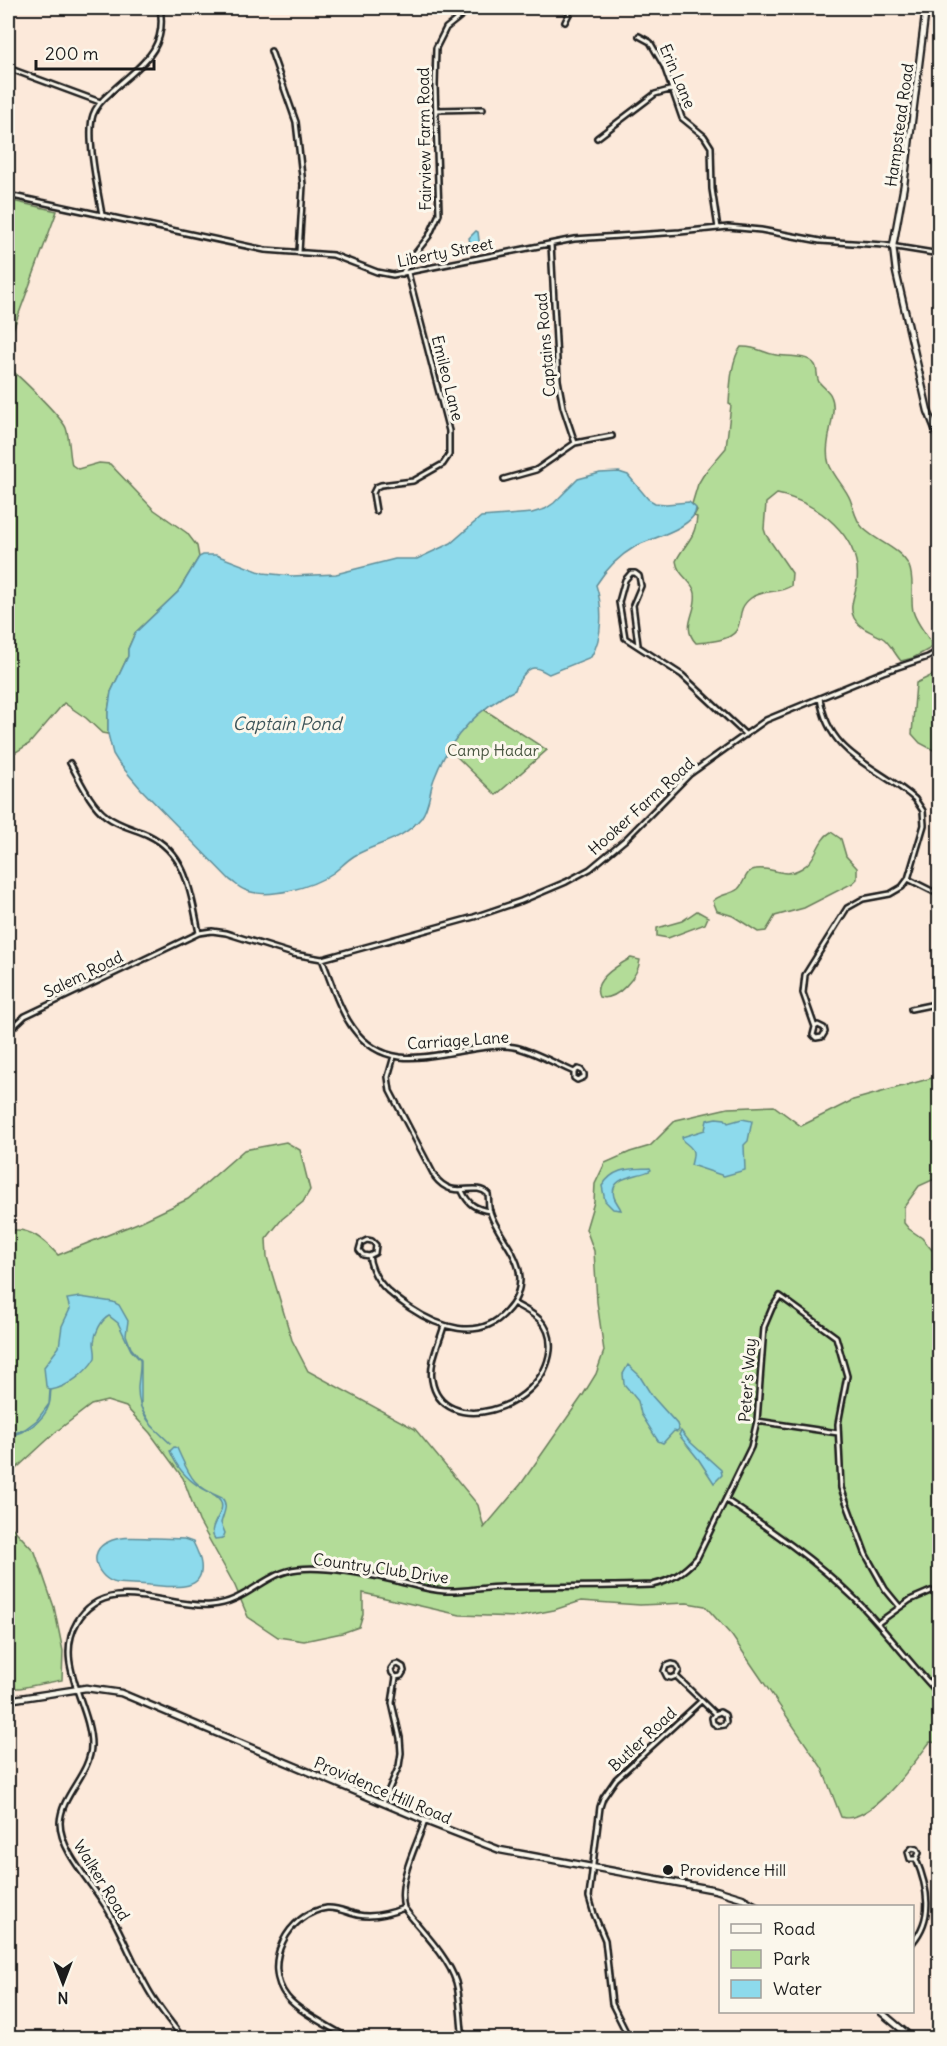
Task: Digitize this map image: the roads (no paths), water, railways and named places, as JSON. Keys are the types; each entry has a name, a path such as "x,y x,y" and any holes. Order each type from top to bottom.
{"street":[{"path":"102,216 91,134 94,113 100,102 135,71 159,43 162,26 160,8"},
{"name":"Fairview Farm Road","path":"402,274 429,236 439,214 435,54 438,42 446,28 471,8"},
{"path":"565,22 572,8"},
{"name":"Hampstead Road","path":"927,8 904,185 893,246 894,263 928,411 939,441"},
{"name":"Erin Lane","path":"639,36 650,42 664,66 679,114 704,136 711,147 712,189 718,228"},
{"path":"271,51 297,122 303,185 299,252"},
{"path":"8,68 100,102"},
{"path":"597,138 655,94 673,89"},
{"path":"437,110 483,109"},
{"name":"Liberty Street","path":"8,195 264,250 333,255 377,272 393,275 592,236 718,228 747,228 811,240 893,246 939,254"},
{"name":"Captains Road","path":"551,243 558,380 562,408 575,443"},
{"name":"Emileo Lane","path":"376,511 374,493 376,487 419,478 443,464 449,455 449,431 408,273"},
{"path":"504,479 536,470 575,443 612,436"},
{"path":"638,645 633,605 641,586 639,576 631,573 625,580 619,597 619,607 624,624 623,634 629,641 682,675 746,735"},
{"name":"Hooker Farm Road","path":"174,943 199,933 212,931 226,933 293,954 322,958 497,910 590,869 626,839 690,774 770,718 928,657 939,650"},
{"path":"815,1027 818,1025 824,1028 825,1034 822,1037 814,1036 812,1030 815,1027 804,998 803,979 838,919 847,908 854,902 890,894 902,887 908,879 923,830 924,816 921,807 911,795 861,762 840,744 826,721 820,698"},
{"path":"70,763 95,803 107,817 158,840 177,859 189,884 199,933"},
{"path":"908,879 939,895"},
{"name":"Salem Road","path":"8,1032 31,1013 174,943"},
{"name":"Carriage Lane","path":"322,958 345,1016 354,1031 368,1044 394,1056 419,1057 506,1046 524,1050 574,1072"},
{"path":"911,1009 939,1003"},
{"path":"8,1014 15,1024"},
{"path":"369,1256 374,1274 385,1289 423,1317 444,1326 462,1329 489,1324 504,1314 513,1303 519,1287 519,1268 490,1211 489,1197 485,1191 478,1188 462,1191 449,1188 437,1180 395,1104 388,1082 394,1056"},
{"path":"462,1191 471,1205 490,1211"},
{"path":"367,1240 372,1241 376,1247 375,1253 369,1256 362,1254 359,1250 361,1243 367,1240"},
{"name":"Peter's Way","path":"726,1500 748,1456 758,1421 762,1337 767,1317 780,1296 836,1337 847,1376 838,1433"},
{"path":"444,1326 432,1373 432,1382 438,1394 452,1407 469,1412 501,1408 522,1398 538,1381 546,1364 550,1346 548,1333 541,1321 513,1303"},
{"path":"758,1421 838,1433 840,1481 844,1497 867,1556 885,1589 899,1606"},
{"path":"726,1500 780,1535 853,1597 939,1695"},
{"name":"Country Club Drive","path":"76,1690 69,1649 73,1631 89,1608 110,1597 128,1595 197,1605 220,1604 237,1599 274,1576 287,1571 310,1569 378,1578 446,1591 502,1587 652,1585 673,1578 691,1565 702,1550 726,1500"},
{"path":"878,1623 899,1606 932,1591"},
{"path":"400,1664 404,1672 396,1677 391,1669 394,1665 400,1664"},
{"path":"673,1664 677,1667 679,1671 676,1676 671,1678 666,1676 664,1670 667,1665 673,1664"},
{"path":"676,1676 715,1714"},
{"path":"383,1803 399,1766 401,1755 400,1738 392,1701 396,1677"},
{"name":"Providence Hill Road","path":"8,1700 76,1690 103,1689 134,1697 425,1821 501,1850 724,1892 754,1905"},
{"name":"Walker Road","path":"76,1690 88,1727 91,1745 87,1764 63,1809 62,1836 75,1861 109,1911 149,1990 183,2038"},
{"name":"Butler Road","path":"629,2038 612,2004 605,1940 591,1906 589,1888 600,1808 609,1786 701,1701"},
{"path":"720,1712 724,1714 726,1720 724,1725 718,1726 713,1723 712,1719 715,1714 720,1712"},
{"path":"425,1821 404,1878 401,1895 404,1908 453,1973 458,1991 463,2038"},
{"path":"914,1940 923,1928 927,1910 926,1892 916,1859"},
{"path":"348,2038 287,1997 277,1971 282,1944 291,1928 311,1912 328,1908 373,1916 404,1908"},
{"path":"882,2013 912,2038"}],"water":[{"path":"476,231 480,248 475,249 469,238"},
{"name":"Captain Pond","path":"619,472 628,475 648,499 655,503 666,504 689,502 696,508 694,515 689,521 672,531 630,550 613,563 600,579 596,585 601,612 600,631 591,657 549,674 536,668 528,670 515,690 488,706 456,738 440,764 424,813 414,826 354,856 333,873 314,883 278,893 255,893 241,888 230,880 141,789 113,754 108,734 108,712 111,692 128,656 128,649 135,633 178,592 199,557 216,555 263,573 292,576 336,574 395,559 417,559 451,543 481,517 532,513 545,509 578,479 600,473"},
{"path":"725,1119 728,1123 742,1119 752,1121 748,1141 744,1145 745,1170 724,1176 691,1165 693,1151 682,1137 705,1130 707,1120"},
{"path":"650,1168 651,1170 626,1178 616,1184 613,1190 614,1197 621,1210 613,1209 605,1201 602,1186 612,1175 623,1170"},
{"path":"80,1297 119,1305 128,1321 126,1335 131,1348 141,1360 141,1406 138,1385 140,1360 131,1350 118,1323 109,1316 103,1320 97,1331 94,1342 95,1358 87,1368 70,1382 51,1390 49,1405 38,1421 27,1430 8,1436 25,1429 37,1420 49,1404 50,1390 46,1386 44,1367 59,1347 62,1326 70,1309 67,1299"},
{"path":"628,1365 639,1375 652,1396 677,1424 679,1430 674,1431 663,1443 658,1441 641,1414 638,1401 624,1384 623,1374"},
{"path":"681,1431 721,1470 722,1475 714,1483 679,1435"},
{"path":"174,1447 177,1448 193,1479 224,1501 225,1510 221,1523 225,1533 223,1538 215,1539 213,1534 214,1524 221,1510 220,1500 195,1484 182,1472 170,1451"},
{"path":"125,1538 184,1539 193,1542 201,1564 201,1574 191,1584 175,1587 117,1583 104,1576 97,1564 97,1552 101,1546 113,1540"}],"place":[{"name":"Providence Hill","path":"668,1870"}],"park label":[{"name":"Camp Hadar","path":"493,750"}]}
